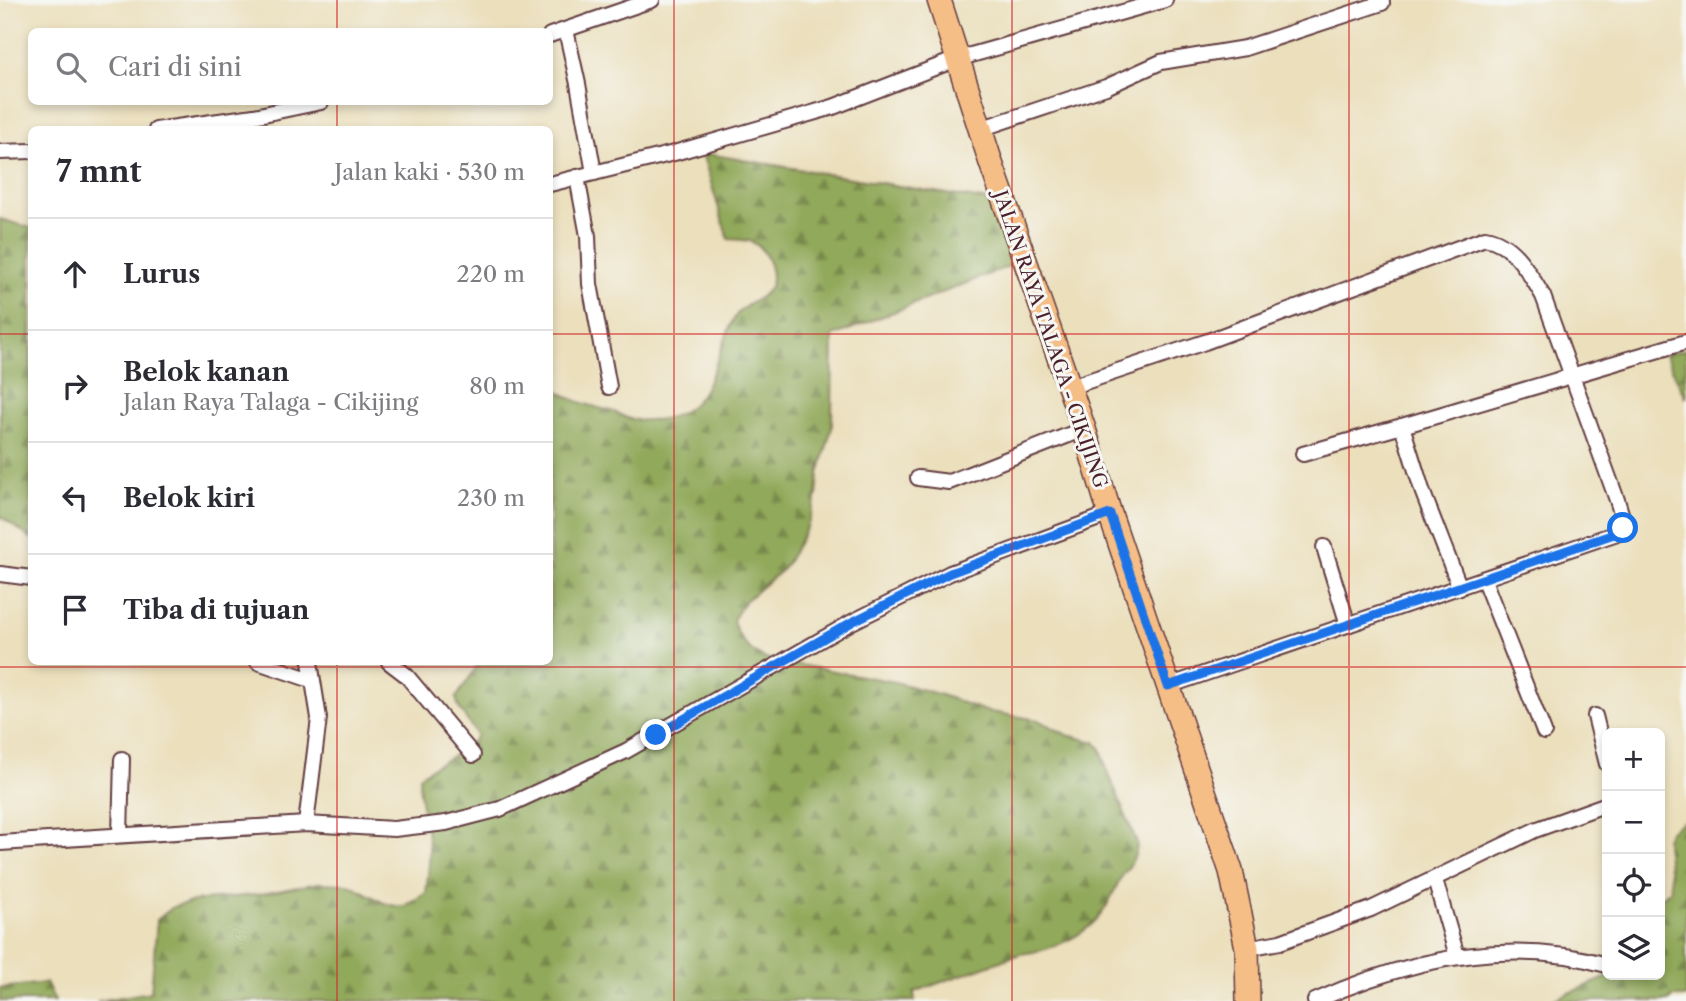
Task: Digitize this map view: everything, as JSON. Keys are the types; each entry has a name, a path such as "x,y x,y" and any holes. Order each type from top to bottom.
{"main road":[{"name":"JALAN RAYA TALAGA - CIKIJING","path":"939,0 980,129 1070,387 1110,514 1231,871 1247,948 1248,1001"}],"street":[{"path":"553,34 652,0"},
{"path":"553,183 674,153 833,107 957,59 1165,0"},
{"path":"980,129 1106,88 1161,62 1245,48 1382,3"},
{"path":"566,30 594,173"},
{"path":"184,126 307,105"},
{"path":"0,152 28,151"},
{"path":"577,177 588,236 590,284 609,387"},
{"path":"1070,387 1205,342 1485,238 1497,240 1508,247 1526,268 1544,296 1617,500 1624,523 1620,532 1168,686"},
{"path":"1303,454 1686,342"},
{"path":"1402,426 1423,493 1460,588"},
{"path":"918,478 949,482 1084,429"},
{"path":"0,843 306,824 394,829 446,823 500,808 626,751 852,622 950,573 1110,514"},
{"path":"1324,547 1348,625"},
{"path":"0,574 28,578"},
{"path":"1484,580 1545,732"},
{"path":"267,665 311,680"},
{"path":"306,824 319,718 310,665"},
{"path":"393,665 406,675 473,755"},
{"path":"1595,716 1602,744"},
{"path":"120,835 122,759"},
{"path":"1247,948 1280,942 1347,918 1435,880 1535,830 1602,806"},
{"path":"1435,880 1457,956"},
{"path":"1315,1001 1348,986 1457,956 1536,952 1602,964"}],"green space":[{"path":"702,153 1000,203 1015,264 833,336 832,427 819,474 817,496 807,527 784,568 745,601 733,620 745,643 766,659 895,682 985,711 1038,720 1067,735 1095,742 1101,749 1137,843 1133,859 1097,919 1078,935 1056,946 1020,954 914,992 915,1001 97,1001 151,992 157,920 173,907 195,901 262,894 318,883 349,884 395,906 405,906 426,893 429,845 419,777 466,748 477,735 459,708 456,698 478,665 553,665 553,386 569,397 630,419 671,417 687,409 699,398 708,384 735,317 765,294 771,285 770,264 759,246 748,241 728,239"},
{"path":"0,219 28,227 28,536 0,516"},
{"path":"1686,349 1686,398 1665,355"},
{"path":"1686,820 1686,997 1672,997 1670,1001 1550,1001 1602,980 1665,980 1665,894 1671,889 1666,840 1673,829"},
{"path":"46,983 55,1001 0,1001 0,988"}],"route":[{"path":"656,735 852,622 950,573 1110,514 1168,686 1484,580 1620,532 1623,528"}]}
